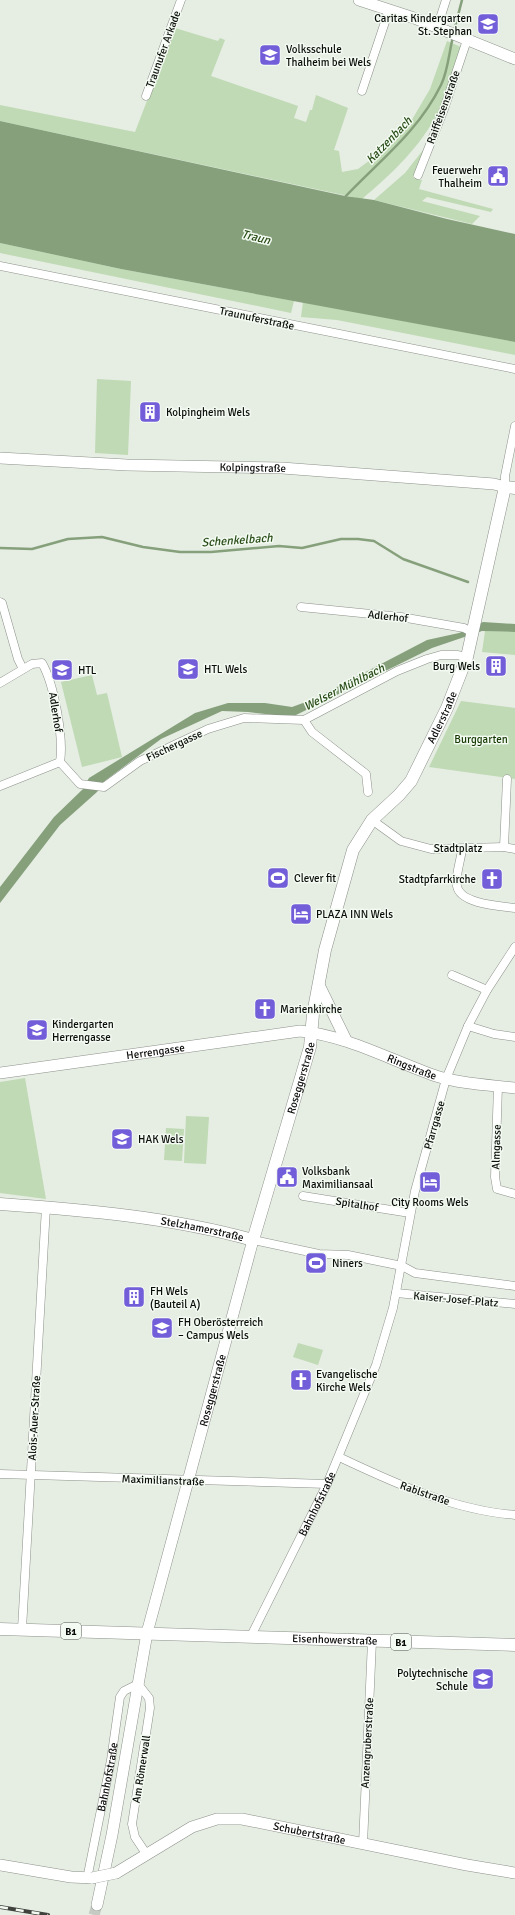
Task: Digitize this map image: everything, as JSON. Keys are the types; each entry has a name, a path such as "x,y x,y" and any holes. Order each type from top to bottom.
{"main road":[{"name":"Adlerstraße","path":"312,1033 325,950 353,850 372,820 399,795 411,781 447,708 466,657 471,630 510,488"},
{"name":"Roseggerstraße","path":"253,1240 310,1047 312,1033"},
{"name":"Stelzhamerstraße","path":"0,1204 128,1215 201,1228 253,1240"},
{"name":"B1","path":"0,1629 147,1633 250,1638"},
{"name":"Eisenhowerstraße","path":"250,1638 515,1645"}],"street":[{"path":"359,0 451,33 515,59"},
{"path":"437,28 446,0"},
{"name":"Traunufer Arkade","path":"146,96 179,1"},
{"path":"362,91 389,10"},
{"name":"Raiffeisenstraße","path":"418,174 444,109 467,40"},
{"name":"Traunuferstraße","path":"0,266 515,369"},
{"name":"Adlerstraße","path":"510,488 505,476 515,426"},
{"name":"Kolpingstraße","path":"0,458 127,465 282,468 494,484 510,488"},
{"path":"0,602 2,604 18,659 23,669 0,683"},
{"name":"Adlerhof","path":"301,607 401,617 471,630"},
{"name":"Fischergasse","path":"60,762 80,784 100,787 115,780 140,761 208,729 244,718 304,720 397,671 427,659 441,655 457,655 466,657"},
{"name":"Adlerhof","path":"23,669 32,664 42,663 52,686 62,750 60,762"},
{"path":"304,720 312,732 366,774 368,792"},
{"path":"0,786 60,762"},
{"path":"504,847 507,778"},
{"name":"Stadtplatz","path":"372,820 401,841 431,849 504,847 515,849"},
{"path":"462,849 456,885 459,892 470,900 515,908"},
{"name":"Pfarrgasse","path":"402,1266 410,1213 446,1079 468,1026 487,990 515,947"},
{"path":"452,975 487,990"},
{"path":"319,986 346,1040"},
{"path":"468,1026 494,1034 515,1037"},
{"name":"Herrengasse","path":"0,1073 300,1031 312,1033"},
{"name":"Ringstraße","path":"312,1033 346,1040 446,1079 515,1088"},
{"name":"Almgasse","path":"498,1086 495,1177 497,1189 515,1194"},
{"name":"Spitalhof","path":"303,1196 410,1213"},
{"name":"Alois-Auer-Straße","path":"22,1629 46,1207"},
{"name":"Stelzhamerstraße","path":"253,1240 319,1254 348,1255 402,1266"},
{"name":"Roseggerstraße","path":"147,1633 253,1240"},
{"name":"Kaiser-Josef-Platz","path":"402,1266 415,1272 515,1286"},
{"name":"Bahnhofstraße","path":"250,1638 339,1457 376,1365 389,1324 402,1266"},
{"name":"Kaiser-Josef-Platz","path":"396,1293 515,1304"},
{"name":"Rablstraße","path":"339,1457 409,1488 451,1502 515,1515"},
{"name":"Maximilianstraße","path":"0,1474 188,1481 327,1484"},
{"name":"Am Römerwall","path":"97,1905 112,1835 147,1633"},
{"name":"Anzengruberstraße","path":"363,1844 372,1641"},
{"name":"Bahnhofstraße","path":"90,1878 111,1760 120,1697 124,1691 138,1684"},
{"name":"Am Römerwall","path":"138,1684 149,1698 150,1708 132,1824 135,1837 147,1855"},
{"name":"Schubertstraße","path":"90,1878 116,1872 192,1827 217,1819 242,1819 515,1873"},
{"path":"0,1865 90,1878"}],"green space":[{"path":"175,28 218,41 220,38 225,40 211,76 298,106 294,118 306,122 310,110 312,110 316,95 348,108 334,150 339,151 342,172 358,169 381,152 410,123 430,89 447,41 461,47 446,96 432,124 405,159 362,199 0,121 0,105 135,132"},
{"path":"427,145 413,177 422,180 419,189 493,209 491,212 427,197 422,201 480,216 472,224 374,200 405,173"},
{"path":"0,243 121,269 294,301 291,313 0,253"},
{"path":"303,302 515,342 515,355 337,320 301,317"},
{"path":"97,379 131,381 128,455 95,453"},
{"path":"485,631 515,632 515,655 482,652"},
{"path":"92,675 97,695 107,693 122,757 82,767 61,682"},
{"name":"Burggarten","path":"461,701 515,708 515,779 429,767"},
{"path":"25,1078 46,1199 0,1193 0,1082"},
{"path":"186,1116 209,1117 206,1164 184,1163"},
{"path":"166,1128 184,1129 182,1161 164,1160"},
{"path":"298,1343 323,1350 318,1365 293,1357"}],"water":[{"name":"Traun","path":"0,121 345,196 374,200 447,219 515,234 515,342 121,269 0,243"},
{"name":"Welser Mühlbach","path":"483,622 515,624 515,632 482,631 432,648 292,717 248,712 222,711 161,739 106,780 97,792 60,825 0,903 0,887 54,817 83,789 89,778 195,713 228,703 265,703 292,707 314,699 427,640 459,633"}],"waterway":[{"name":"Katzenbach","path":"454,31 462,0"},
{"name":"Katzenbach","path":"344,198 409,132 432,102 441,85 447,68 453,37"},
{"name":"Schenkelbach","path":"0,548 32,549 68,539 102,537 143,547 180,552 211,552 279,546 302,548 341,539 358,539 374,541 403,559 468,582"}],"tunnel":[{"path":"94,1915 97,1905"}],"railway":[{"path":"0,1907 48,1915"}],"place":[{"name":"Caritas Kindergarten St. Stephan","path":"488,24"},
{"name":"Volksschule Thalheim bei Wels","path":"270,55"},
{"name":"Feuerwehr Thalheim","path":"498,176"},
{"name":"Kolpingheim Wels","path":"150,412"},
{"name":"Burg Wels","path":"496,666"},
{"name":"HTL Wels","path":"188,669"},
{"name":"HTL","path":"62,670"},
{"name":"Clever fit","path":"278,878"},
{"name":"Stadtpfarrkirche","path":"492,879"},
{"name":"PLAZA INN Wels","path":"301,914"},
{"name":"Marienkirche","path":"265,1009"},
{"name":"Kindergarten Herrengasse","path":"37,1030"},
{"name":"HAK Wels","path":"122,1139"},
{"name":"Volksbank Maximiliansaal","path":"287,1177"},
{"name":"City Rooms Wels","path":"430,1182"},
{"name":"Niners","path":"316,1263"},
{"name":"FH Wels (Bauteil A)","path":"134,1297"},
{"name":"FH Oberösterreich – Campus Wels","path":"162,1328"},
{"name":"Evangelische Kirche Wels","path":"301,1380"},
{"name":"Polytechnische Schule","path":"483,1679"}]}
